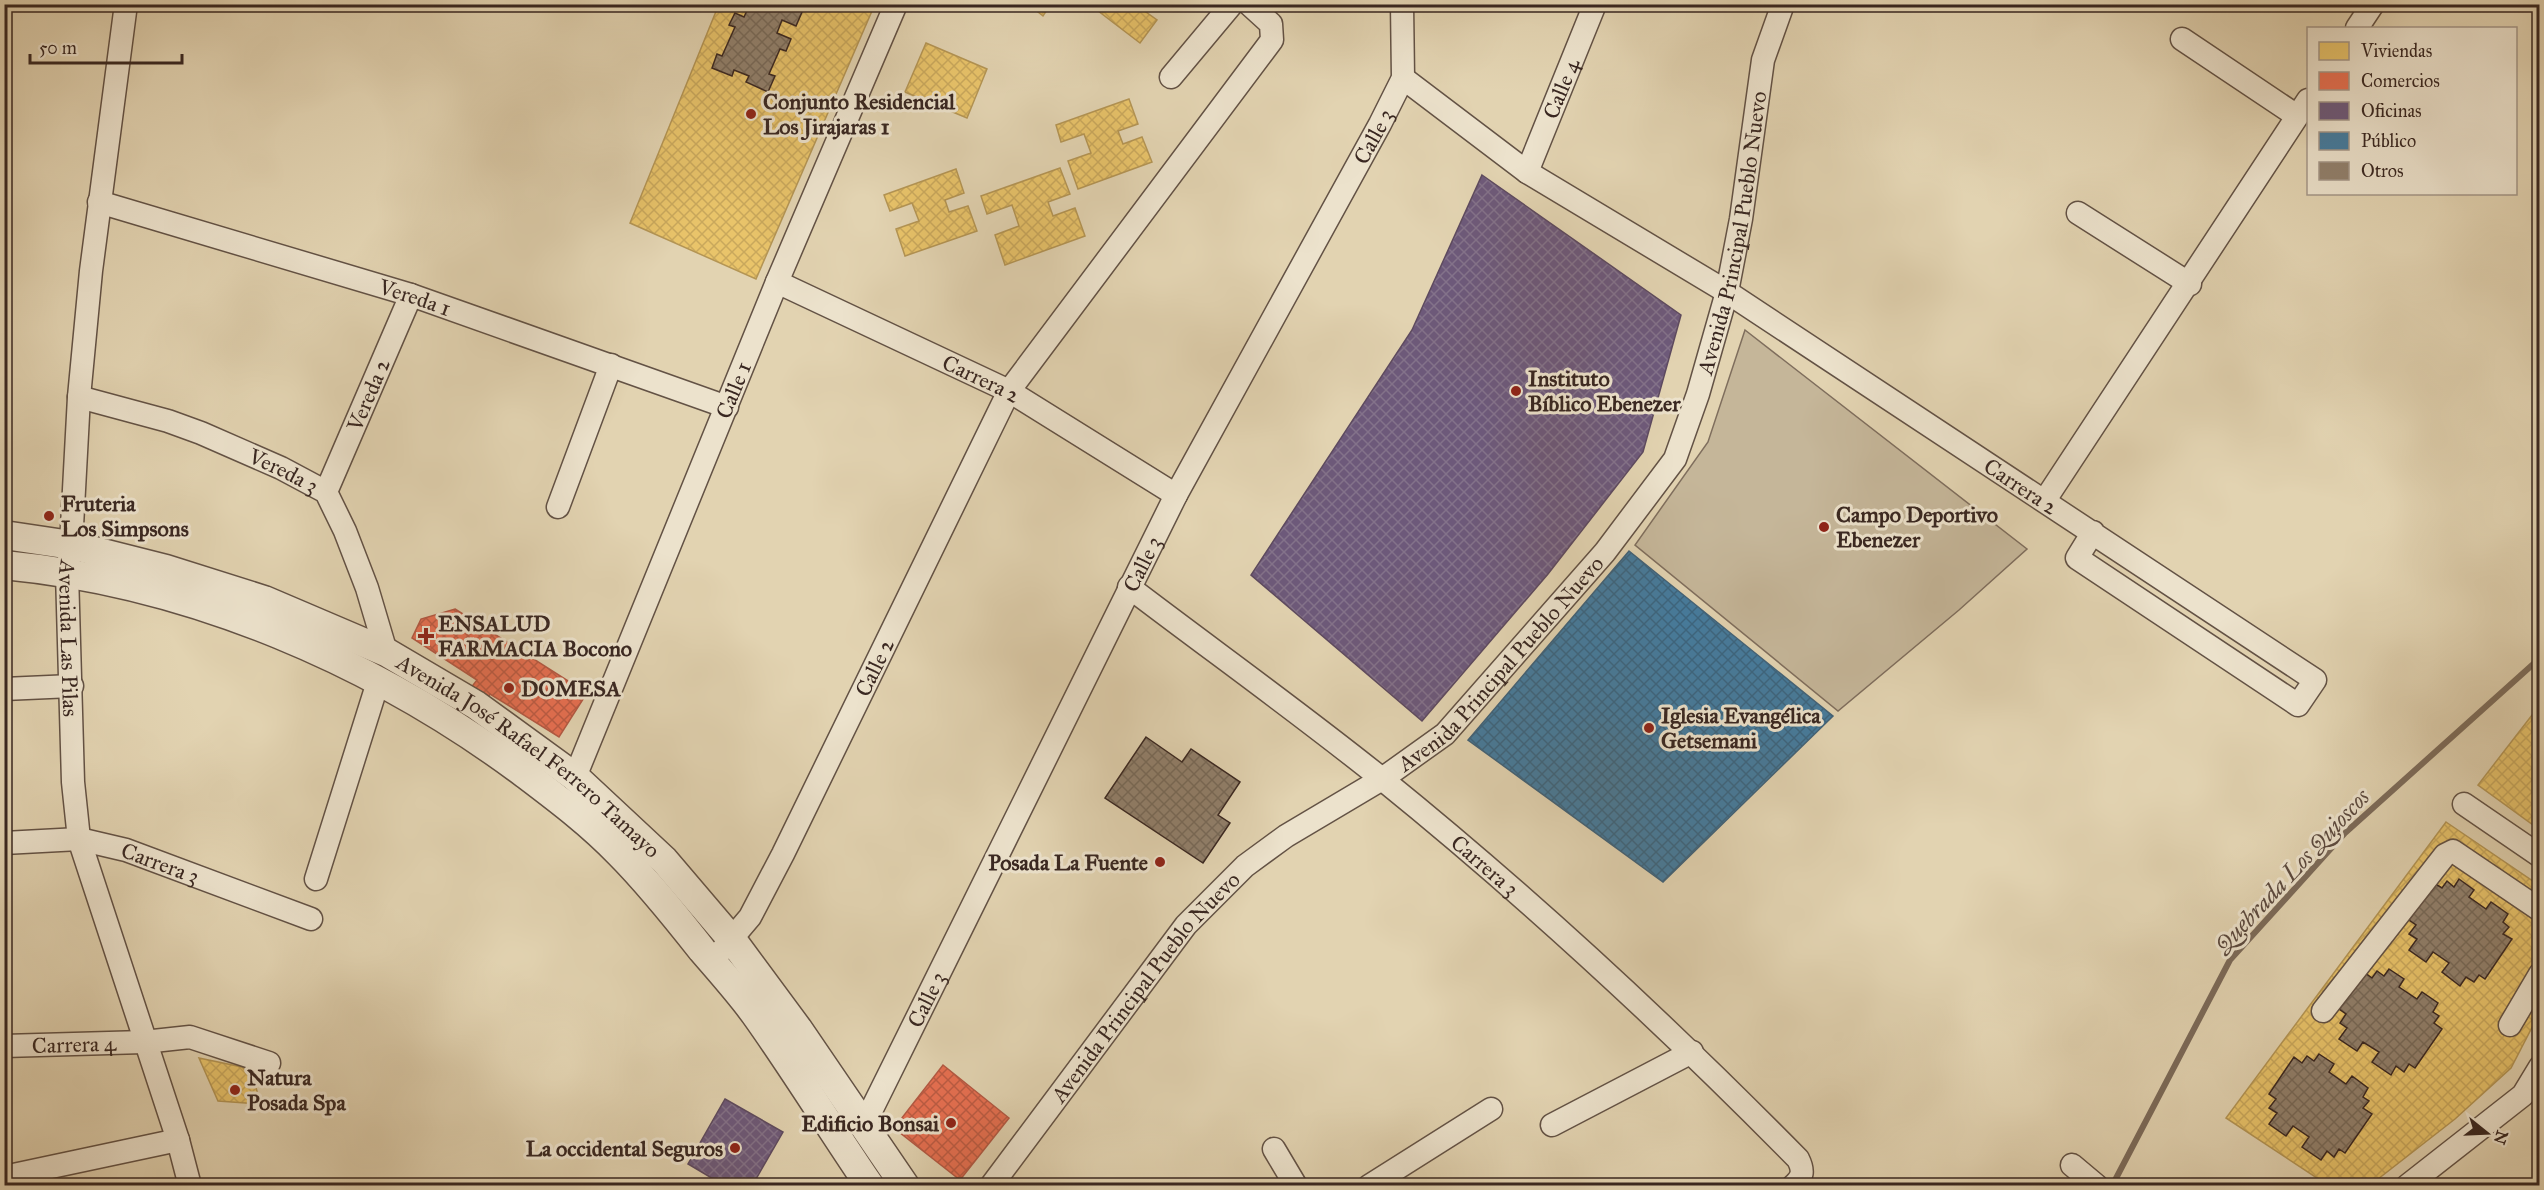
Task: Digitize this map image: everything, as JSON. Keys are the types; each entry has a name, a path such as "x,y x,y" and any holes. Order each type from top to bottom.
{"street":[{"name":"Avenida Las Pilas","path":"126,4 99,202 79,396 71,545 67,573 73,782 79,839 178,1140 190,1185"},
{"name":"Calle 1","path":"575,777 777,282 896,4"},
{"path":"1171,77 1232,4"},
{"name":"Calle 2","path":"711,960 733,941 750,917 783,854 1009,391 1272,40 1271,24 1249,4"},
{"name":"Calle 3","path":"865,1123 1176,495 1403,78 1402,4"},
{"name":"Calle 4","path":"1527,172 1595,4"},
{"name":"Avenida Principal Pueblo Nuevo","path":"991,1185 1186,925 1245,866 1286,836 1382,779 1445,734 1605,552 1675,459 1698,394 1727,292 1741,219 1763,60 1783,4"},
{"path":"2358,27 2373,4"},
{"path":"2045,500 2190,284 2303,108 2182,39"},
{"name":"Carrera 2","path":"1403,78 1527,172 1727,292 2045,500 2093,532 2315,680 2298,705 2077,558 2093,532"},
{"name":"Vereda 1","path":"99,202 411,295 727,407"},
{"path":"2078,213 2190,284"},
{"name":"Carrera 2","path":"777,282 1009,391 1176,495"},
{"name":"Vereda 2","path":"326,492 411,295"},
{"path":"558,507 611,365"},
{"name":"Vereda 3","path":"79,396 168,421 201,433 281,468 326,492 345,531 367,588 386,652"},
{"name":"Avenida José Rafael Ferrero Tamayo","path":"4,536 71,545 166,569 264,600 386,652 476,705 575,777 664,860 733,941 865,1123 905,1185"},
{"name":"Avenida José Rafael Ferrero Tamayo","path":"4,565 67,573 118,583 224,614 322,653 378,681 487,745 567,805 619,853 754,1013 870,1185"},
{"name":"Carrera 3","path":"1129,587 1382,779 1489,869 1692,1052 1798,1159 1802,1173 1797,1182"},
{"path":"316,879 378,681"},
{"path":"4,689 72,686"},
{"path":"2464,804 2540,856"},
{"name":"Carrera 3","path":"4,843 79,839 126,850 311,920"},
{"path":"2323,1011 2445,855 2453,851 2540,909"},
{"path":"2510,1025 2540,974"},
{"name":"Carrera 4","path":"4,1046 144,1042 190,1037 269,1063"},
{"path":"1552,1125 1692,1052"},
{"path":"2407,1185 2523,1095 2540,1067"},
{"path":"1369,1185 1491,1109"},
{"path":"4,1177 178,1140"},
{"path":"1274,1149 1296,1185"},
{"path":"2072,1165 2097,1185"}],"shaded area":[{"name":"Campo Deportivo Ebenezer","path":"1745,330 2027,549 1959,610 1838,711 1635,545 1708,442"}],"building: Viviendas":[{"name":"Conjunto Residencial Los Jirajaras 1","path":"719,4 875,4 756,279 630,223"},
{"path":"1028,4 1051,4 1043,16"},
{"path":"1089,4 1141,4 1139,7 1157,20 1140,43"},
{"path":"926,43 987,69 967,118 905,92"},
{"path":"1129,99 1138,124 1118,131 1123,144 1142,137 1152,162 1078,189 1068,161 1091,153 1084,134 1061,142 1056,125"},
{"path":"1060,168 1070,194 1048,202 1053,216 1075,208 1085,236 1005,265 995,235 1019,226 1012,205 987,214 981,196"},
{"path":"956,169 964,193 945,200 949,212 968,206 977,231 905,256 896,229 919,221 912,203 890,211 884,195"},
{"path":"2540,706 2540,830 2478,785"},
{"path":"2446,822 2540,886 2540,1012 2511,1068 2455,1119 2369,1186 2329,1186 2226,1118"},
{"name":"Natura Posada Spa","path":"199,1058 242,1067 254,1079 260,1104 218,1101"}],"building: Comercios":[{"path":"455,609 587,693 559,737 490,694 487,700 470,689 477,680 412,638 421,619"},
{"name":"Edificio Bonsai","path":"943,1065 1009,1118 960,1180 894,1128"}],"building: Oficinas":[{"name":"Instituto Bíblico Ebenezer","path":"1482,175 1681,315 1643,452 1548,574 1422,721 1251,575 1412,330"},
{"name":"La occidental Seguros","path":"725,1099 783,1132 752,1186 725,1186 688,1164"}],"building: Público":[{"name":"Iglesia Evangélica Getsemani","path":"1629,551 1833,716 1663,882 1468,740"}],"building: Otros":[{"path":"750,4 798,4 796,9 802,12 796,26 782,20 777,33 791,39 786,51 780,49 769,74 775,76 768,92 746,82 749,76 734,70 732,76 712,68 717,54 722,56 735,27 729,25 735,13 744,17"},
{"path":"1146,737 1182,762 1191,749 1240,782 1218,815 1230,823 1203,863 1105,798"},
{"path":"2459,879 2474,890 2469,897 2486,909 2491,902 2508,914 2503,922 2509,927 2503,934 2512,939 2485,979 2479,975 2474,982 2466,977 2460,986 2442,972 2449,963 2433,952 2426,962 2409,950 2417,939 2409,934 2416,925 2409,920 2434,883 2442,888 2447,881 2454,887"},
{"path":"2389,969 2404,979 2399,987 2417,999 2422,992 2438,1003 2433,1012 2439,1016 2434,1023 2442,1029 2415,1068 2409,1064 2404,1072 2396,1066 2391,1075 2372,1062 2379,1052 2363,1042 2357,1051 2339,1039 2347,1028 2340,1023 2346,1014 2339,1009 2364,972 2372,978 2377,971 2384,976"},
{"path":"2319,1054 2334,1064 2329,1072 2346,1084 2352,1076 2368,1088 2363,1097 2369,1101 2363,1108 2372,1114 2345,1153 2339,1149 2334,1157 2327,1151 2321,1160 2302,1147 2309,1137 2293,1126 2286,1136 2269,1124 2277,1113 2269,1108 2276,1099 2269,1094 2294,1057 2302,1063 2307,1056 2314,1061"}],"waterway":[{"name":"Quebrada Los Quioscos","path":"2112,1186 2230,960 2345,833 2540,658"}],"place":[{"name":"Conjunto Residencial Los Jirajaras 1","path":"751,114"},
{"name":"Instituto Bíblico Ebenezer","path":"1516,391"},
{"name":"Fruteria Los Simpsons","path":"49,516"},
{"name":"Campo Deportivo Ebenezer","path":"1824,527"},
{"name":"ENSALUD FARMACIA Bocono","path":"426,636"},
{"name":"DOMESA","path":"509,688"},
{"name":"Iglesia Evangélica Getsemani","path":"1649,728"},
{"name":"Posada La Fuente","path":"1160,862"},
{"name":"Natura Posada Spa","path":"235,1090"},
{"name":"Edificio Bonsai","path":"951,1123"},
{"name":"La occidental Seguros","path":"735,1148"}]}
